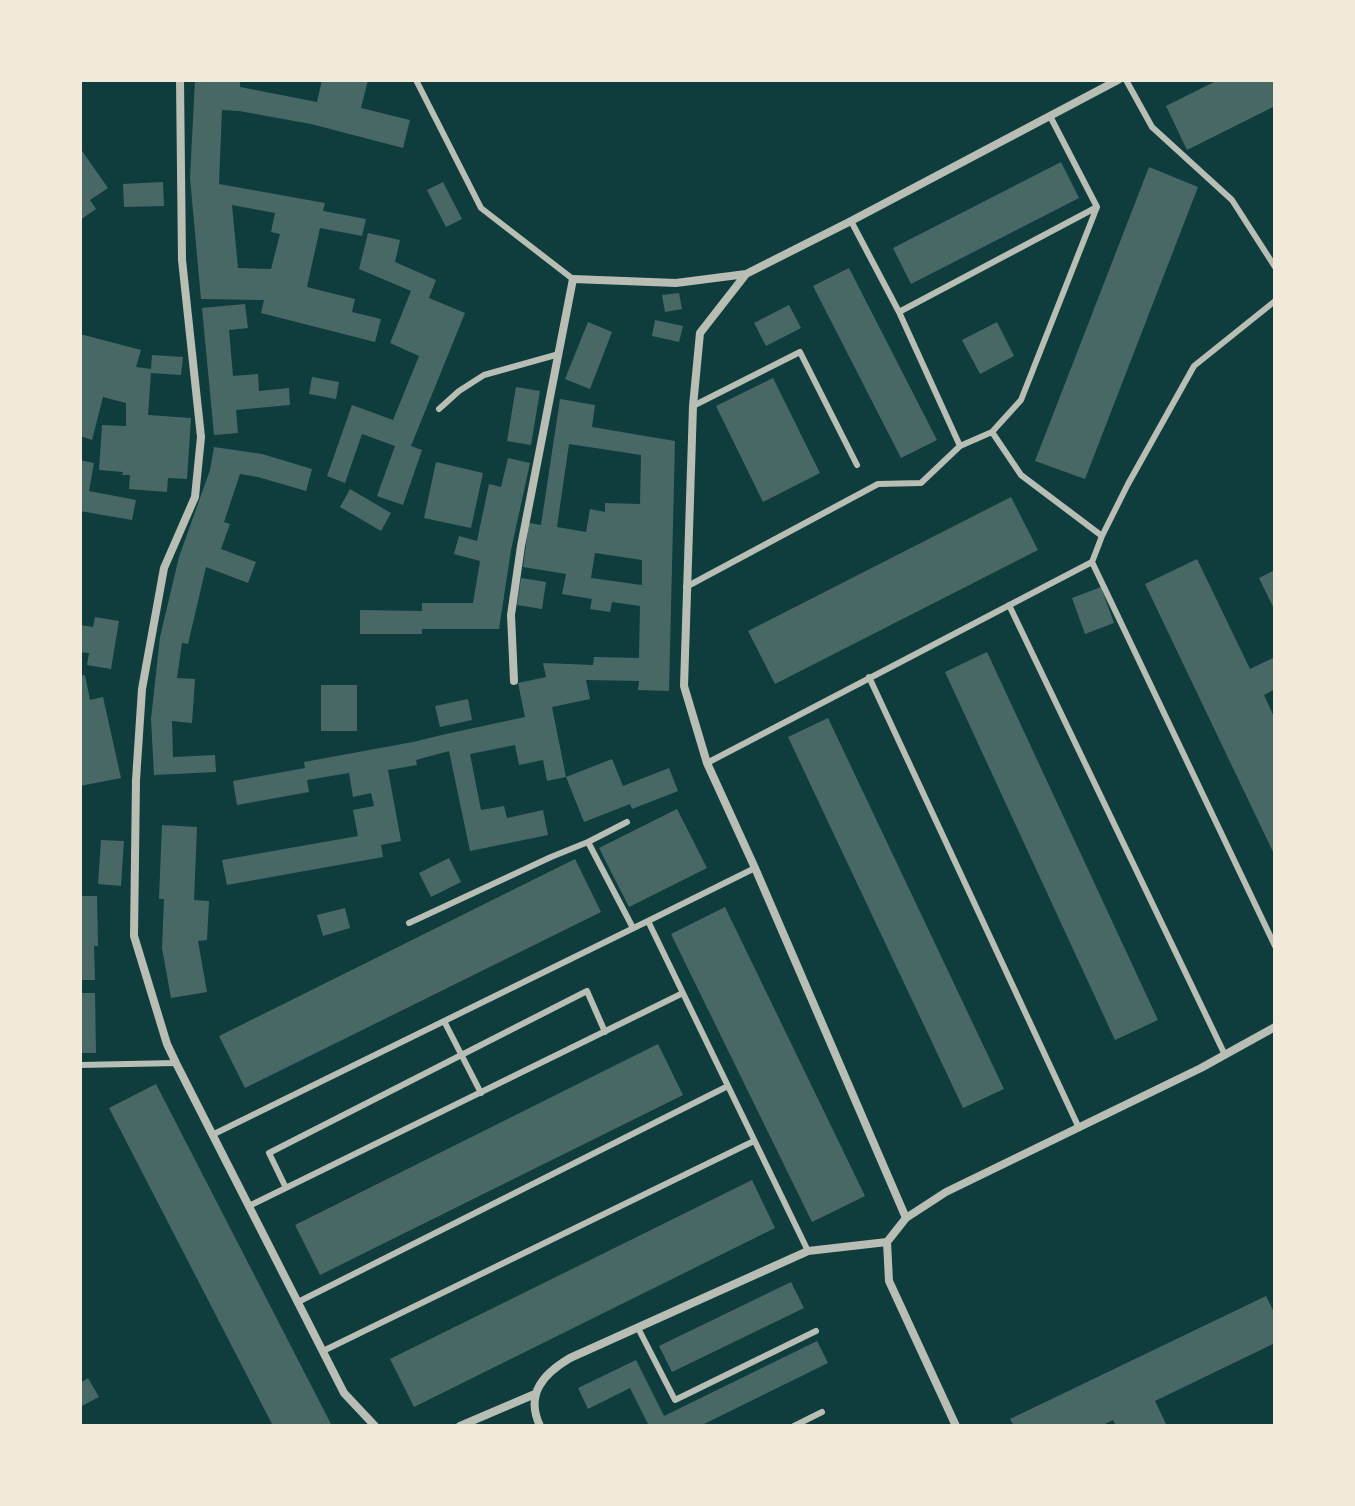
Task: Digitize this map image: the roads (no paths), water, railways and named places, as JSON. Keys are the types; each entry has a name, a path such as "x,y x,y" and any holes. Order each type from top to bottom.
{"street":[{"path":"180,80 182,260 201,437 195,497 164,568 142,689 136,780 134,936 167,1044 176,1063 344,1393 375,1426"},
{"path":"514,681 511,615 521,546 573,279 676,283 746,274 1118,80"},
{"path":"746,274 700,333 693,406 684,686 707,763 906,1218"},
{"path":"956,1426 889,1281 887,1242 906,1218 946,1192 1225,1055 1275,1027"},
{"path":"540,1426 533,1410 535,1394 551,1370 570,1358 808,1251 887,1242"},
{"path":"460,1426 535,1394"}],"lane":[{"path":"416,80 481,208 573,279"},
{"path":"1126,80 1152,127 1232,200 1275,267"},
{"path":"686,587 878,484 921,483 960,446 992,432 1021,400 1097,207 1050,116"},
{"path":"899,312 1097,207"},
{"path":"851,221 899,312 960,446"},
{"path":"707,763 1092,562 1128,484 1194,366 1275,301"},
{"path":"693,406 800,352 857,465"},
{"path":"439,409 484,375 559,354"},
{"path":"992,432 1021,475 1102,536"},
{"path":"1092,562 1275,946"},
{"path":"1009,605 1225,1055"},
{"path":"869,677 1079,1128"},
{"path":"409,923 627,822"},
{"path":"588,842 633,928"},
{"path":"212,1135 755,868"},
{"path":"648,921 808,1251"},
{"path":"286,1188 269,1153 587,991 605,1032"},
{"path":"249,1206 683,993"},
{"path":"444,1021 481,1093"},
{"path":"80,1065 176,1063"},
{"path":"298,1302 728,1086"},
{"path":"323,1351 754,1141"},
{"path":"638,1328 675,1400 816,1331"},
{"path":"794,1426 822,1412"}]}
